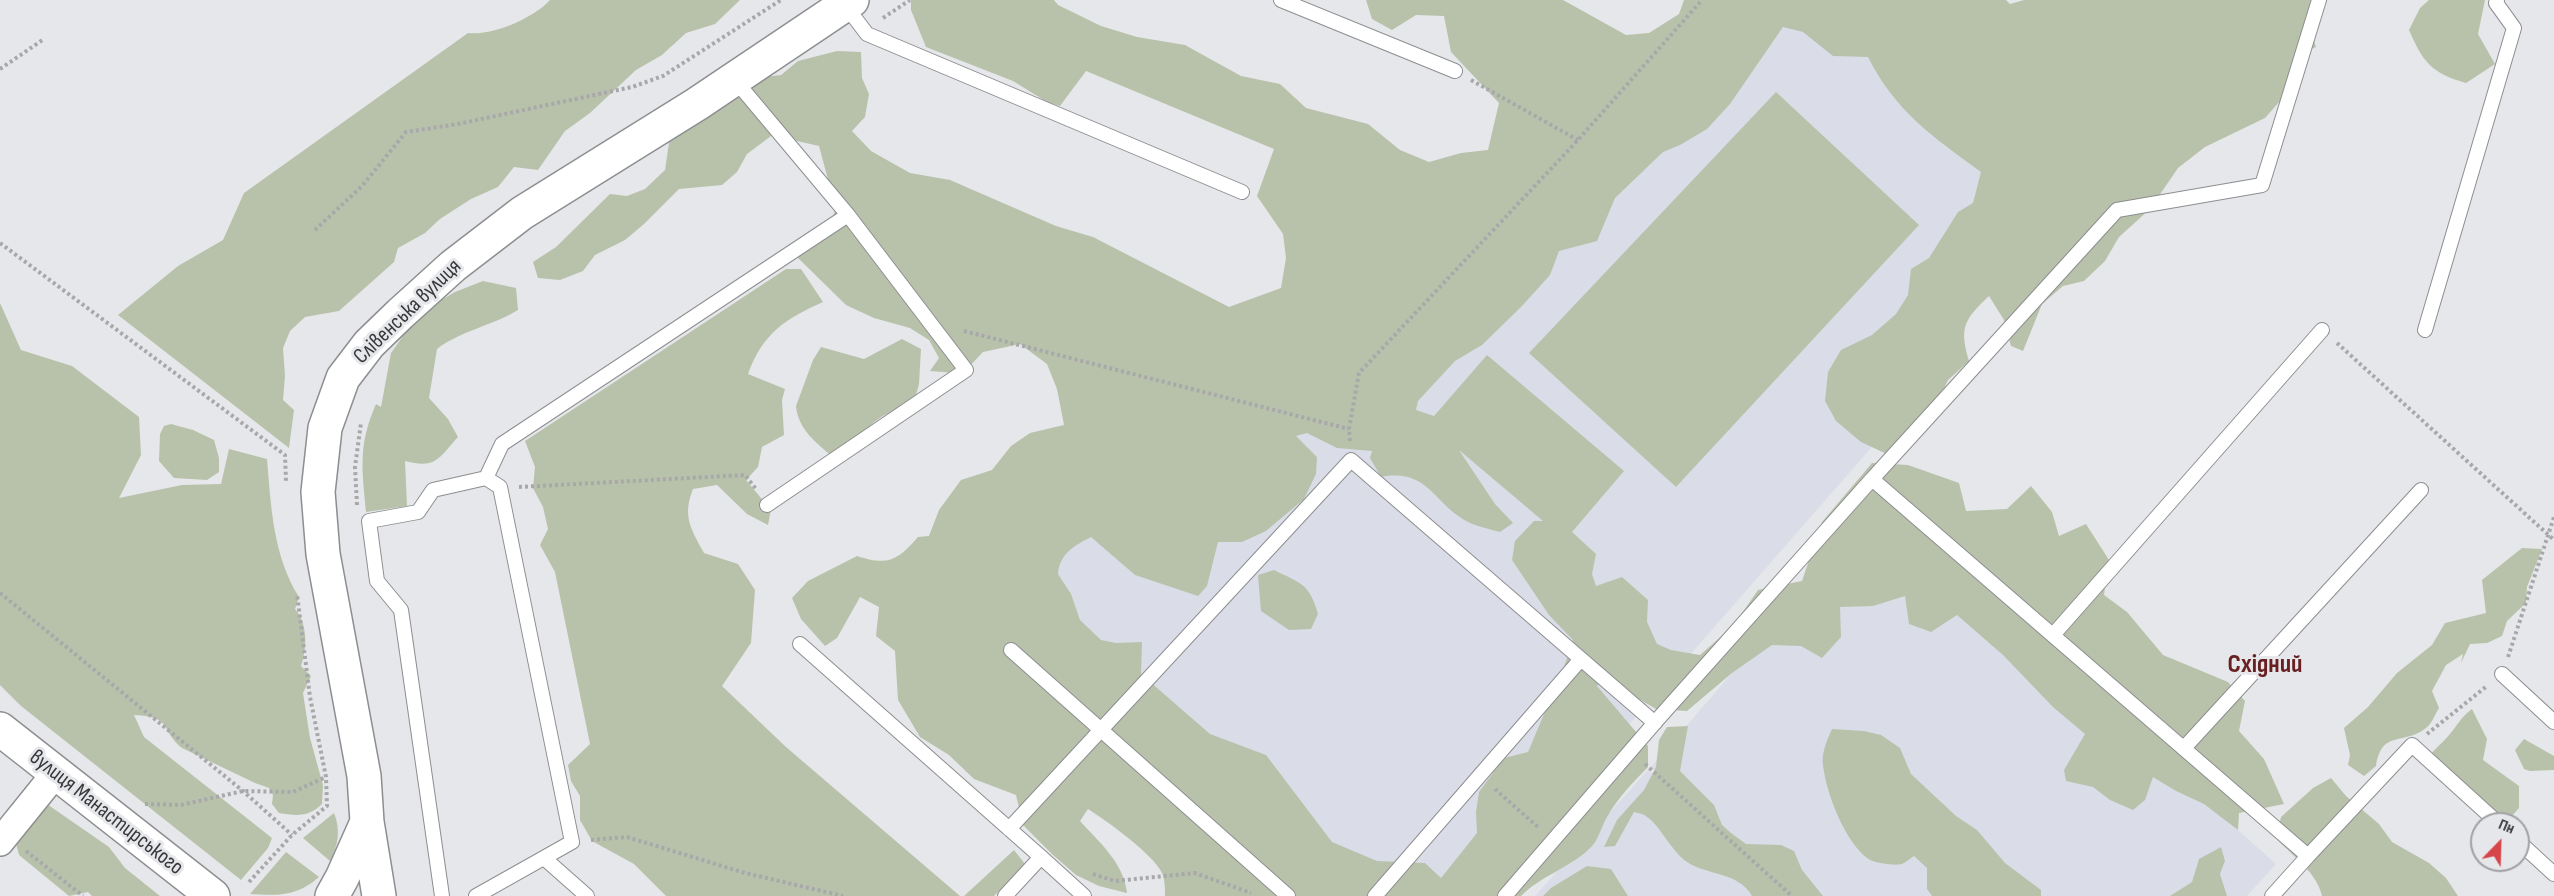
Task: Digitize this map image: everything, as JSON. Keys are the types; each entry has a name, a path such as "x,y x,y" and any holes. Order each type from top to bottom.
{"main road":[{"name":"Слівенська вулиця","path":"379,896 367,822 364,776 323,554 318,492 325,428 343,378 369,344 400,314 453,266 522,213 734,79 849,3"},
{"name":"вулиця Манастирського","path":"0,729 213,896"},
{"name":"Слівенська вулиця","path":"332,896 367,822"}],"street":[{"path":"3,838 55,774"}],"lane":[{"path":"1281,0 1455,71"},
{"path":"1505,896 1872,479 2117,210 2262,185 2319,0"},
{"path":"2425,330 2514,28 2496,3 2497,0"},
{"path":"849,3 867,34 1242,192"},
{"path":"734,79 849,215 966,370 767,505"},
{"path":"486,478 502,444 849,215"},
{"path":"2053,635 2322,330"},
{"path":"1009,829 1351,460 1655,723"},
{"path":"441,896 401,610 377,581 369,521 418,512 433,490 486,478 500,488 572,842 476,896"},
{"path":"1872,479 2308,856"},
{"path":"2184,748 2421,490"},
{"path":"800,644 1084,896"},
{"path":"1011,650 1287,896"},
{"path":"1375,896 1581,659"},
{"path":"2502,674 2554,722"},
{"path":"2272,896 2412,745 2486,812"},
{"path":"2530,852 2554,874"},
{"path":"1005,896 1041,857"},
{"path":"544,858 586,896"}],"path":[{"path":"315,230 362,186 406,132 458,124 620,90 663,76 781,0"},
{"path":"1351,460 1349,429 1359,373 1578,140 1702,0"},
{"path":"0,69 44,39"},
{"path":"1455,71 1578,140"},
{"path":"0,243 285,455"},
{"path":"930,322 1349,429"},
{"path":"2322,330 2554,540"},
{"path":"357,509 355,467 362,417"},
{"path":"500,488 746,475 767,505"},
{"path":"2412,745 2502,674 2554,517"},
{"path":"0,593 243,791 292,835"},
{"path":"1630,752 1792,896"},
{"path":"1479,776 1554,840"},
{"path":"144,804 182,805 243,791 293,792 326,777 327,806 292,835 249,882"},
{"path":"572,842 627,837 745,873 843,896"},
{"path":"3,838 82,896"},
{"path":"1041,857 1115,881 1195,873 1261,896"}],"shaded area":[{"path":"1759,0 1819,0 2037,191 1885,432 1479,896 1339,896 961,566"},
{"path":"1875,507 2276,864 2247,896 1796,896 1651,767"},
{"path":"1648,770 1788,896 1535,896"}],"green space":[{"path":"550,0 740,0 715,24 686,33 662,55 636,70 590,113 565,131 538,170 514,167 498,187 471,199 440,219 425,233 398,248 394,262 339,311 305,317 290,331 283,348 285,376 283,400 294,410 289,448 118,315 178,266 223,240 244,193 468,33 500,29 534,13"},
{"path":"911,0 1054,0 1058,5 1101,26 1137,37 1185,45 1241,76 1280,84 1306,108 1368,124 1400,150 1429,162 1461,153 1488,150 1499,103 1451,52 1444,16 1416,15 1392,30 1372,19 1366,0 1563,0 1626,35 1649,33 1679,14 1684,0 2006,0 2010,4 2024,0 2312,0 2306,18 2316,47 2298,55 2280,101 2265,118 2205,147 2178,168 2150,209 2119,237 2105,261 2084,281 2063,286 2042,304 2023,351 2011,346 2004,320 1989,296 1969,318 1966,325 1964,340 1969,361 1948,380 1922,434 1889,455 1861,442 1836,421 1825,401 1828,372 1841,350 1872,335 1896,314 1908,295 1911,269 1929,258 1958,212 1973,203 1981,172 1931,134 1903,108 1890,93 1868,57 1833,56 1803,32 1783,27 1730,104 1707,129 1663,152 1615,198 1597,241 1559,251 1550,275 1482,345 1455,361 1418,401 1416,410 1434,416 1487,355 1624,471 1572,532 1596,554 1592,574 1596,586 1622,577 1648,600 1647,622 1657,644 1671,650 1700,655 1733,626 1758,590 1802,581 1822,522 1872,463 1908,465 1959,483 1966,511 2007,509 2031,486 2052,512 2059,536 2086,524 2109,560 2104,595 2127,612 2163,655 2228,682 2245,701 2239,731 2264,759 2284,804 2239,813 2238,830 2204,804 2153,777 2145,800 2133,810 2110,800 2093,787 2066,781 2064,770 2085,734 2053,707 2003,655 1957,615 1931,632 1909,624 1905,596 1873,606 1840,607 1841,637 1822,658 1801,646 1772,645 1732,673 1687,711 1656,709 1627,692 1607,674 1597,686 1648,746 1648,767 1616,803 1592,846 1573,862 1537,883 1521,896 1165,896 1164,878 1157,865 1129,838 1088,809 1080,821 1116,863 1125,882 1127,893 1099,886 1076,875 1023,825 1016,795 974,779 949,755 920,737 898,700 895,651 876,636 879,607 860,597 837,638 825,646 801,619 792,598 808,581 857,556 884,561 898,556 918,537 929,536 939,510 961,480 992,470 1011,446 1030,433 1064,425 1057,389 1047,364 1020,344 983,352 966,370 956,373 930,371 939,358 929,340 910,328 874,318 846,305 797,257 805,243 827,229 836,209 819,146 797,141 779,130 747,154 737,172 722,185 679,189 625,240 595,255 583,271 560,280 538,278 533,262 556,247 610,194 627,196 645,189 665,170 671,129 715,113 747,79 781,75 798,61 837,51 861,52 862,78 869,94 865,117 852,131 871,151 910,173 950,180 1056,226 1093,237 1229,307 1281,288 1286,258 1283,234 1257,196 1274,149 1086,71 1060,106 1047,102 1013,81 926,47 911,10","holes":["1307,433 1337,448 1372,451 1370,458 1381,477 1410,478 1429,489 1456,515 1480,527 1500,532 1513,523 1495,504 1459,450 1543,521 1534,521 1515,541 1512,560 1549,615 1573,640 1528,752 1504,758 1479,792 1476,812 1477,833 1441,878 1425,863 1377,861 1332,842 1266,755 1210,734 1141,674 1142,642 1116,643 1101,640 1080,620 1071,594 1058,574 1065,555 1091,537 1135,575 1198,596 1207,586 1218,542 1242,542 1266,531 1304,499 1316,474 1317,457 1296,436"]},
{"path":"2429,0 2485,0 2478,34 2495,64 2466,83 2444,75 2430,65 2409,30 2420,8"},
{"path":"1776,92 1919,225 1676,487 1529,353"},
{"path":"786,269 801,269 823,302 797,315 777,329 761,348 748,374 785,389 782,400 784,435 762,447 758,467 746,480 771,510 768,525 747,514 717,485 693,489 688,507 692,529 704,553 738,564 755,590 751,643 722,686 786,747 960,896 666,896 634,864 592,841 580,820 580,796 571,781 568,765 590,744 555,572 540,545 548,529 543,507 533,488 535,467 525,441"},
{"path":"483,281 516,288 518,310 457,337 437,349 429,398 448,419 458,437 441,456 430,463 405,461 407,506 366,512 363,457 366,432 376,404 381,407 391,353 403,336 431,306 455,292"},
{"path":"0,303 21,350 72,366 139,417 141,455 119,498 182,485 221,484 229,449 267,459 272,513 279,548 290,581 299,597 295,609 304,629 305,644 301,666 311,676 303,693 310,738 323,785 322,804 302,814 279,813 272,804 273,795 269,788 182,748 161,721 147,716 134,715 144,737 272,838 268,848 241,880 21,706 0,685"},
{"path":"902,339 921,349 919,384 914,402 877,420 865,432 852,452 833,457 809,435 797,414 796,406 813,360 821,347 864,359"},
{"path":"171,424 193,430 214,440 219,458 219,472 207,480 174,478 159,461 160,434 164,426"},
{"path":"2522,548 2542,549 2527,587 2526,603 2507,621 2502,636 2487,643 2470,644 2461,663 2463,654 2446,665 2432,691 2439,708 2428,726 2417,733 2388,742 2379,754 2376,766 2364,776 2348,765 2350,755 2344,728 2368,707 2397,673 2432,645 2445,623 2486,613 2482,580"},
{"path":"1274,570 1298,582 1308,590 1318,614 1311,629 1289,630 1261,611 1258,575"},
{"path":"2472,709 2487,739 2483,760 2519,786 2519,808 2516,812 2488,812 2476,793 2459,781 2439,779 2426,762"},
{"path":"1688,726 1680,771 1714,805 1722,825 1746,844 1781,845 1794,851 1802,870 1823,896 1752,896 1739,882 1687,862 1652,820 1634,812 1615,846 1604,847 1617,820 1644,790 1656,767 1659,740 1667,727"},
{"path":"1832,729 1864,731 1881,735 1900,748 1911,774 1956,816 1977,830 2005,863 2041,890 2041,896 1932,896 1927,889 1927,868 1914,856 1899,865 1870,860 1861,853 1845,831 1828,790 1823,756"},
{"path":"2524,739 2554,756 2554,770 2524,769 2515,750"},
{"path":"2331,778 2346,796 2379,824 2392,842 2429,863 2446,878 2458,896 2322,896 2315,879 2276,838 2281,817 2313,788"},
{"path":"41,800 109,847 125,868 160,896 92,896 88,892 69,896 19,855 14,836"},
{"path":"334,813 338,838 330,861 303,838"},
{"path":"2221,847 2225,861 2220,874 2227,896 2170,896 2192,882 2199,859"},
{"path":"1014,850 1025,864 994,896 964,896"},
{"path":"286,852 319,877 303,888 288,893 250,894"},
{"path":"1587,866 1611,869 1628,896 1543,896 1551,888"}],"district":[{"name":"Східний","path":"2265,665"}]}
